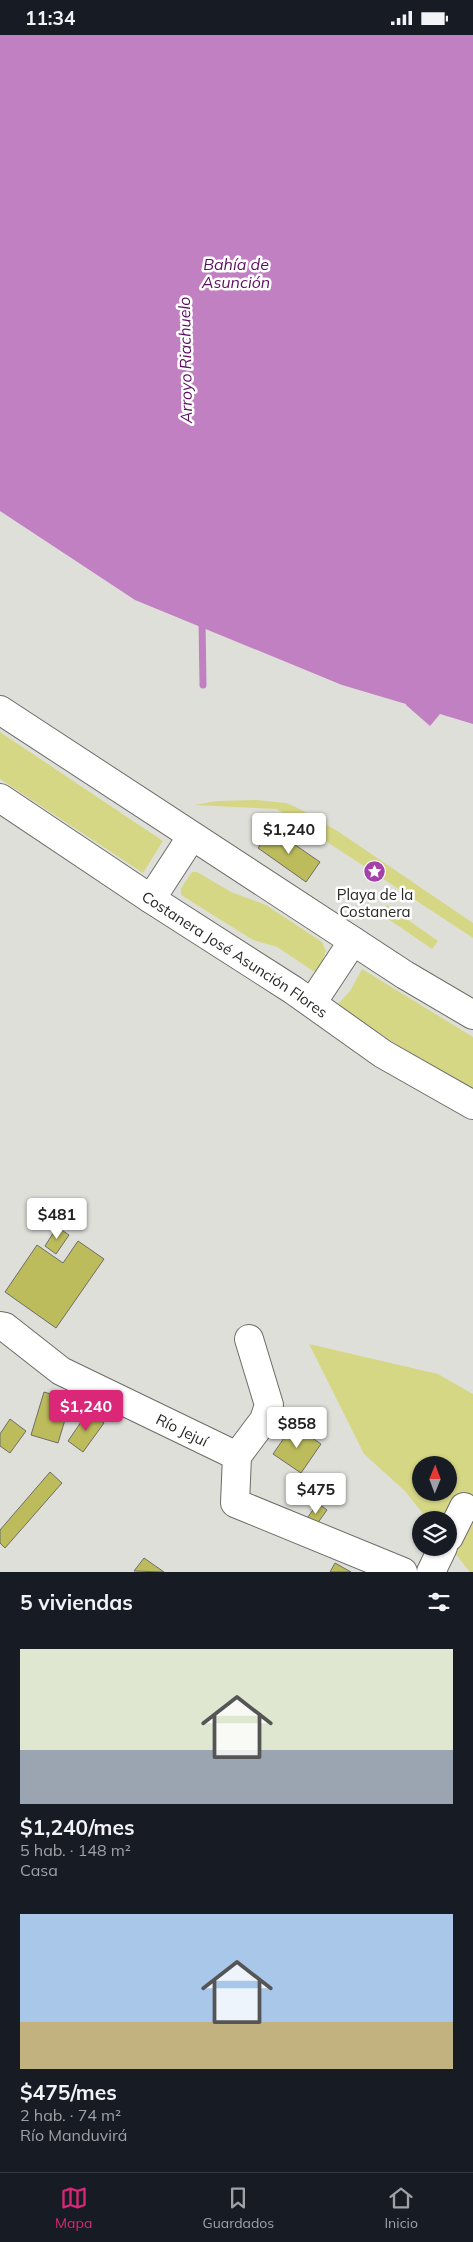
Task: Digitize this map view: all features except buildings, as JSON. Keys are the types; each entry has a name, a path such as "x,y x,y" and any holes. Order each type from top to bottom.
{"main road":[{"path":"0,710 405,975 473,1015"},
{"name":"Costanera José Asunción Flores","path":"0,798 312,1003 382,1054 473,1105"},
{"path":"151,899 192,836"},
{"path":"312,1003 353,941"},
{"name":"Río Jejuí","path":"0,1326 5,1327 61,1371 237,1456"},
{"path":"249,1339 268,1405 264,1420 237,1456 236,1503 403,1572"},
{"path":"457,1521 464,1507"},
{"path":"430,1572 438,1556"}],"green space":[{"path":"0,732 163,841 143,873 0,779"},
{"path":"256,800 286,803 339,832 473,923 473,938 277,809 194,805 217,801"},
{"path":"192,872 197,872 231,892 266,905 322,942 326,951 318,972 313,971 277,947 253,940 181,895 181,888"},
{"path":"387,905 438,941 432,949 381,914"},
{"path":"362,969 473,1037 473,1089 412,1055 339,1006 338,1004 350,991"},
{"path":"309,1344 438,1374 473,1394 473,1572 470,1572 457,1556 457,1511 421,1511 413,1501 458,1501 458,1456 412,1456 412,1500 405,1491 364,1454"}],"water":[{"name":"Bahía de Asunción","path":"0,35 473,35 473,724 440,714 430,726 406,704 342,685 135,600 0,511"}],"waterway":[{"name":"Arroyo Riachuelo","path":"202,620 203,685"}],"place":[{"name":"Playa de la Costanera","path":"375,871"}]}
